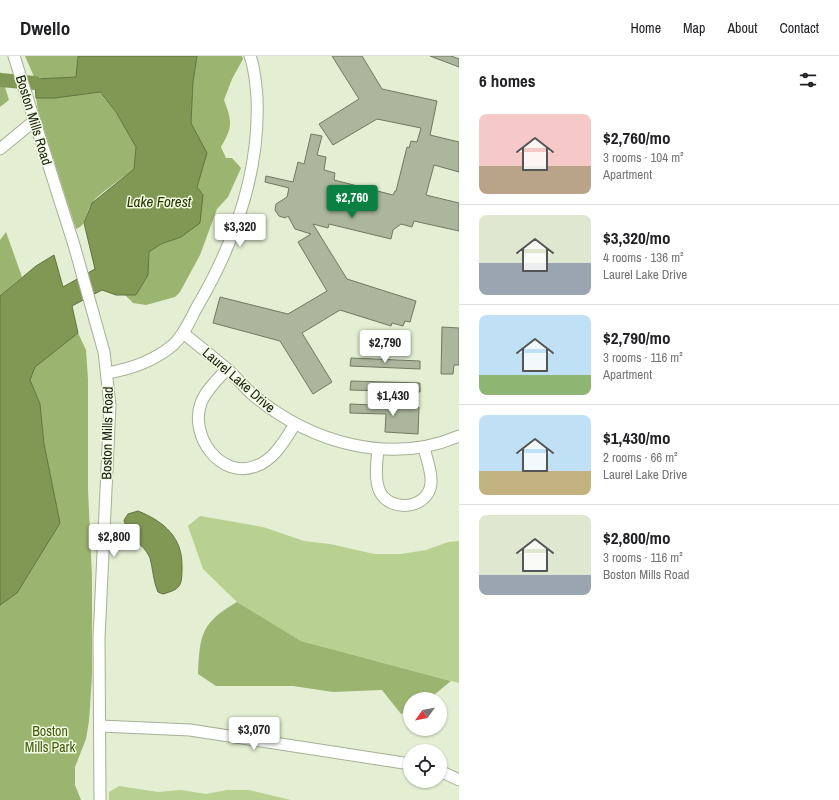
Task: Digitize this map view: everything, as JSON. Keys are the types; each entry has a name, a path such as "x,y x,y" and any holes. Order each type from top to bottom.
{"street":[{"name":"Boston Mills Road","path":"14,56 96,319 107,372 110,405 99,638 100,800"},
{"path":"107,372 143,363 173,344 183,333 215,275 230,242 244,199 256,132 257,110 252,59"},
{"path":"0,149 34,121"},
{"name":"Laurel Lake Drive","path":"183,333 227,369 253,395 295,424 348,444 393,450 424,447 459,436"},
{"path":"227,369 207,393 201,402 198,412 198,423 201,435 207,448 215,458 234,467 255,467 273,455 295,424"},
{"path":"378,449 377,478 380,491 389,502 405,506 420,501 430,489 431,476 424,447"},
{"path":"100,726 190,730 403,763"},
{"path":"447,774 459,780"}],"shaded area":[{"path":"200,516 263,527 304,541 330,544 374,554 401,554 426,550 448,542 459,541 459,683 301,641 237,602 203,569 188,526"},
{"path":"119,786 158,792 181,790 206,794 227,790 249,790 291,800 109,800 109,792"}],"green space":[{"path":"25,56 78,56 76,77 35,79"},
{"path":"197,56 242,56 243,59 232,79 224,100 229,113 230,124 228,134 221,147 226,158 232,158 241,168 228,197 217,209 200,255 180,292 175,297 146,305 133,303 125,295 136,295 148,275 149,252 161,244 181,237 207,153 191,123 193,82"},
{"path":"0,71 9,100 0,107"},
{"path":"99,92 116,112 136,147 134,169 95,200 90,207 83,225 76,229 38,111 36,98 55,98"},
{"path":"6,232 22,277 0,296 0,240"},
{"name":"Boston Mills Park","path":"78,333 86,350 88,379 88,490 92,577 92,676 89,721 86,739 75,767 75,785 81,800 0,800 0,605 17,593 60,523 44,444 40,404 30,380 35,366"},
{"path":"237,602 301,641 451,681 438,692 403,692 403,713 401,714 382,690 333,692 293,686 216,686 198,674 200,649 202,639 209,623 225,609"}],"water":[{"name":"Lake Forest","path":"78,56 197,56 193,82 191,123 207,153 197,187 203,195 200,223 181,237 161,244 149,252 148,275 136,295 116,295 102,290 72,306 78,333 35,367 30,380 40,404 44,444 60,523 17,593 0,605 0,296 36,266 54,255 63,287 95,269 84,223 92,203 134,169 136,147 116,112 100,92 55,98 36,98 35,79 76,77"},
{"path":"138,511 148,515 164,526 176,540 182,557 182,568 180,583 176,589 163,594 158,592 150,558 144,548 129,533 126,527 124,520 128,514"}],"building":[{"path":"332,56 362,56 382,89 437,101 430,135 459,142 459,172 434,165 426,195 459,203 459,231 414,221 412,227 401,224 393,230 391,239 329,224 328,228 313,224 347,279 416,301 410,322 405,321 403,326 392,323 391,326 340,310 302,333 332,382 313,394 280,341 213,323 220,297 288,314 327,291 298,242 311,234 295,229 288,216 285,218 279,216 275,210 276,204 287,197 289,188 265,182 266,176 293,182 298,162 304,164 311,134 322,136 317,155 326,157 324,170 335,173 334,180 393,195 396,191 407,147 409,148 411,141 417,142 421,128 377,119 333,145 319,124 359,99"},
{"path":"430,56 451,56 459,59 459,67"},
{"path":"442,327 459,328 459,365 454,365 453,374 441,374"},
{"path":"351,358 420,361 420,369 350,366"},
{"path":"351,381 420,383 420,392 350,390"},
{"path":"350,404 419,407 418,434 385,432 386,414 350,413"}],"waterway":[{"path":"0,80 35,83"}]}
